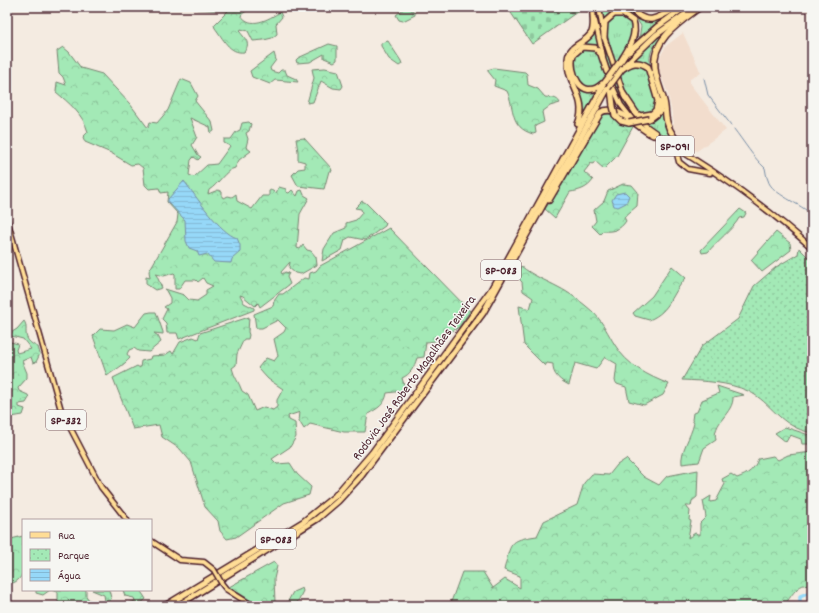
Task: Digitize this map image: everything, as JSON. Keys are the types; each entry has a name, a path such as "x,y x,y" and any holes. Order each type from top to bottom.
{"highway":[{"path":"559,164 578,124 581,113 580,99 571,80 569,55 573,48 591,34 593,27 594,7"},
{"path":"630,7 640,17 649,20 659,18 677,7"},
{"name":"Rodovia José Roberto Magalhães Teixeira","path":"379,449 491,290 559,164 620,62 634,46 685,7"},
{"name":"Rodovia José Roberto Magalhães Teixeira","path":"176,606 317,519 338,501 483,313 608,88 622,69 645,45 663,29 696,7"},
{"path":"607,72 601,54 595,48 582,47 573,55 574,75 580,85 593,89 608,81 615,115 621,121 629,123 649,119 658,114 662,106 651,65 652,53 658,42 675,26 700,7"},
{"path":"604,37 605,22 612,15 623,14 633,21 634,30 632,43 620,62"},
{"path":"675,26 659,44 655,54 654,66 664,102 668,127 675,139 686,150"},
{"path":"622,69 635,63 643,64 648,68 657,98 658,107 652,114 640,116 636,113 624,95"},
{"path":"528,232 565,176 601,112 609,110 617,111 643,130 653,135"},
{"name":"Rodovia José Roberto Magalhães Teixeira","path":"165,606 315,514 335,496 374,455"}],"main road":[{"name":"SP-091","path":"594,7 596,26 608,81 627,114 637,124 680,150 786,226 812,247"},
{"name":"SP-091","path":"599,7 604,37 624,95 634,113 646,126 686,150 764,205 794,229 812,247"},
{"path":"660,138 677,154 679,162 688,169 705,171 724,181"},
{"name":"SP-332","path":"7,219 61,410 101,487 127,519"},
{"path":"152,542 180,560 204,562 214,570 226,589 253,606"}],"shaded area":[{"path":"683,33 701,73 690,79 690,84 726,130 697,151 688,149 677,139 671,129 674,123 668,94 659,71 659,59 666,46"}],"green space":[{"path":"197,7 265,7 263,10 248,10 241,15 249,22 260,22 271,18 280,12 282,17 276,24 277,34 272,38 253,41 248,31 241,29 240,32 246,39 247,46 244,52 239,52 230,48 214,25 228,11 197,9"},
{"path":"406,7 415,12 415,15 403,21 399,20 396,15"},
{"path":"507,7 584,7 532,44"},
{"path":"595,7 598,7 609,60 623,99 636,118 649,130 630,114 612,82 596,22"},
{"path":"601,7 627,7 637,23 637,42 631,47 633,19 613,13 603,19"},
{"path":"681,7 639,39 641,26 633,13 645,20"},
{"path":"619,14 632,21 632,33 623,54 615,63 605,26 614,15"},
{"path":"672,26 656,44 650,54 651,70 649,67 630,63 652,41"},
{"path":"594,30 600,49 587,46 578,49 572,56 570,65 572,75 578,83 586,89 598,89 585,112 582,112 568,65 569,58 573,48 588,37"},
{"path":"388,41 401,61 402,64 399,66 389,59 381,46 381,43"},
{"path":"329,44 337,46 337,60 334,62 324,58 324,54 310,62 297,63 296,60 298,58"},
{"path":"63,47 69,52 81,68 102,74 130,104 148,128 150,122 157,123 168,110 181,79 191,83 198,96 195,101 212,122 214,131 211,133 210,127 190,118 197,137 192,145 201,157 198,160 194,157 191,160 189,175 194,177 207,165 217,164 230,146 224,143 224,139 231,139 236,132 240,130 242,123 249,122 251,124 249,131 246,133 248,139 246,147 251,151 239,160 235,168 228,171 209,190 208,194 218,190 222,192 222,197 224,198 228,196 232,197 236,194 237,201 252,209 262,196 269,196 269,191 271,190 276,193 279,187 286,189 286,192 289,193 292,190 297,196 299,191 302,190 304,195 309,198 300,214 297,248 300,249 303,245 307,250 311,251 316,257 317,265 301,274 295,273 289,268 290,262 281,272 282,274 285,272 289,273 287,277 290,284 260,307 258,303 255,306 240,295 244,303 254,308 254,310 179,339 177,333 167,333 166,323 162,319 167,309 164,307 170,303 170,298 165,289 184,295 189,300 197,301 206,295 206,290 213,286 206,283 203,278 198,282 196,280 185,280 179,289 175,289 174,273 164,276 156,274 162,288 155,290 146,284 146,277 150,278 149,271 177,222 178,214 167,202 168,192 161,193 159,188 149,189 145,185 143,168 138,164 131,165 111,153 85,142 83,137 88,132 83,120 75,109 56,92 57,82 66,85 63,77 59,73 57,51"},
{"path":"589,47 600,54 606,76 597,87 587,87 579,83 573,62 575,53"},
{"path":"274,53 276,60 270,68 271,71 278,73 281,70 285,70 287,75 296,79 298,82 275,80 270,84 252,77 250,71"},
{"path":"634,64 646,68 657,103 656,109 646,115 640,113 632,104 626,94 620,76 625,69"},
{"path":"325,68 338,71 343,86 341,89 333,88 321,81 313,102 307,103 314,78 312,69"},
{"path":"494,68 525,72 527,74 528,85 538,89 545,97 554,98 559,101 560,103 550,106 542,112 544,122 535,126 536,133 533,134 525,131 516,122 507,91 494,86 495,80 487,70"},
{"path":"663,108 674,141 645,122 655,118"},
{"path":"612,111 615,117 634,125 617,156 604,169 595,161 593,164 591,163 584,172 593,180 583,189 570,192 555,218 545,209 574,164 603,113"},
{"path":"304,138 331,168 332,171 329,171 324,189 298,186 292,175 298,169 305,168 305,162 298,160 296,139"},
{"path":"623,184 632,185 638,192 637,206 624,217 626,221 619,228 613,231 603,231 600,234 592,226 596,221 594,210 604,201 608,191"},
{"path":"362,201 366,203 386,223 385,226 365,240 350,237 345,240 342,250 322,261 324,249 334,233 346,228 346,223 356,220 362,213 361,209 355,208"},
{"path":"740,209 746,213 744,217 739,218 737,222 708,252 702,253 701,250"},
{"path":"389,228 470,311 459,327 435,341 426,342 424,357 417,358 412,370 402,378 405,388 403,391 387,393 383,403 368,414 365,432 344,432 310,424 304,429 299,421 300,412 288,416 289,420 295,423 296,437 290,447 272,459 277,464 290,463 297,474 311,487 309,495 284,503 236,537 227,539 220,531 218,521 205,507 191,462 180,449 162,437 159,425 133,429 113,378 137,366 140,368 141,361 150,359 151,356 165,355 171,351 173,354 180,342 193,337 198,339 200,333 249,317 248,339 244,339 237,354 236,365 232,368 242,391 248,395 255,411 264,407 273,410 277,407 277,400 283,389 268,379 258,368 266,358 274,361 278,356 274,339 284,332 286,328 278,320 262,328 256,328 254,314 273,306 274,301 279,294 283,294 304,278 309,279 310,273 316,271 320,266"},
{"path":"776,232 790,243 791,250 762,272 751,260"},
{"path":"799,248 812,261 812,433 801,430 783,420 757,396 748,391 724,384 682,380 702,346 738,319 754,286 776,267 798,254"},
{"path":"521,266 567,292 593,312 603,324 620,352 632,364 653,377 669,384 663,395 644,405 629,401 626,387 617,384 615,381 617,364 605,357 596,369 575,363 569,385 560,379 556,374 553,364 547,363 545,366 524,345 519,306 530,309 533,298 523,291 522,282 516,276"},
{"path":"672,266 686,278 666,307 662,312 649,320 635,316 633,313 652,296"},
{"path":"156,312 163,332 163,334 154,333 158,336 161,342 149,352 138,351 134,348 129,350 127,354 130,358 107,376 93,336 100,329 114,330 127,324 135,327 146,313"},
{"path":"24,321 26,324 27,337 32,344 38,347 40,354 36,362 33,363 31,357 22,361 27,373 27,378 18,388 19,391 28,395 29,398 26,403 19,404 19,407 25,409 23,415 11,417 7,412 7,372 10,363 7,354 7,341 18,344 16,350 17,353 31,349 23,339 11,336 9,334 17,329"},
{"path":"717,386 744,395 733,397 730,408 717,428 715,434 716,440 704,448 699,462 682,464 684,449 693,428 693,413 697,412 702,400 719,393"},
{"path":"785,427 812,436 812,444 802,444 801,439 790,435 786,442 775,433"},
{"path":"812,452 812,585 803,585 795,591 784,606 453,606 451,602 462,572 483,572 493,588 505,579 520,588 520,576 504,570 512,544 521,539 537,536 544,521 577,505 584,483 592,474 609,475 617,465 626,459 644,477 659,485 667,476 698,470 697,497 692,501 691,506 686,506 690,511 689,520 691,521 688,538 695,533 700,535 700,523 706,517 703,501 711,496 710,502 716,501 726,482 723,482 722,479 731,474 737,478 744,475 752,469 758,459 773,456 778,460 788,455"},
{"path":"22,536 22,574 14,583 7,582 7,540"},
{"path":"274,562 277,566 274,579 275,602 281,605 287,603 293,592 302,588 303,591 297,603 300,606 260,606 229,587"},
{"path":"36,591 49,591 43,595 36,593"},
{"path":"54,591 86,591 86,596 91,602 102,603 105,601 104,595 94,591 109,591 111,598 109,606 58,606 58,592"},
{"path":"123,591 141,591 146,599 138,606 127,606 129,603 135,601 134,598 125,596"}],"water":[{"path":"184,181 216,222 230,235 237,238 240,245 240,252 232,259 231,263 214,262 207,254 199,256 197,251 189,248 186,241 185,220 168,202 168,199"},
{"path":"625,192 629,196 626,203 618,207 614,206 612,200 616,194"}],"waterway":[{"path":"704,78 708,95 731,125"},
{"path":"734,129 765,168 770,185 812,215"},
{"path":"800,606 800,596 812,591"}]}
